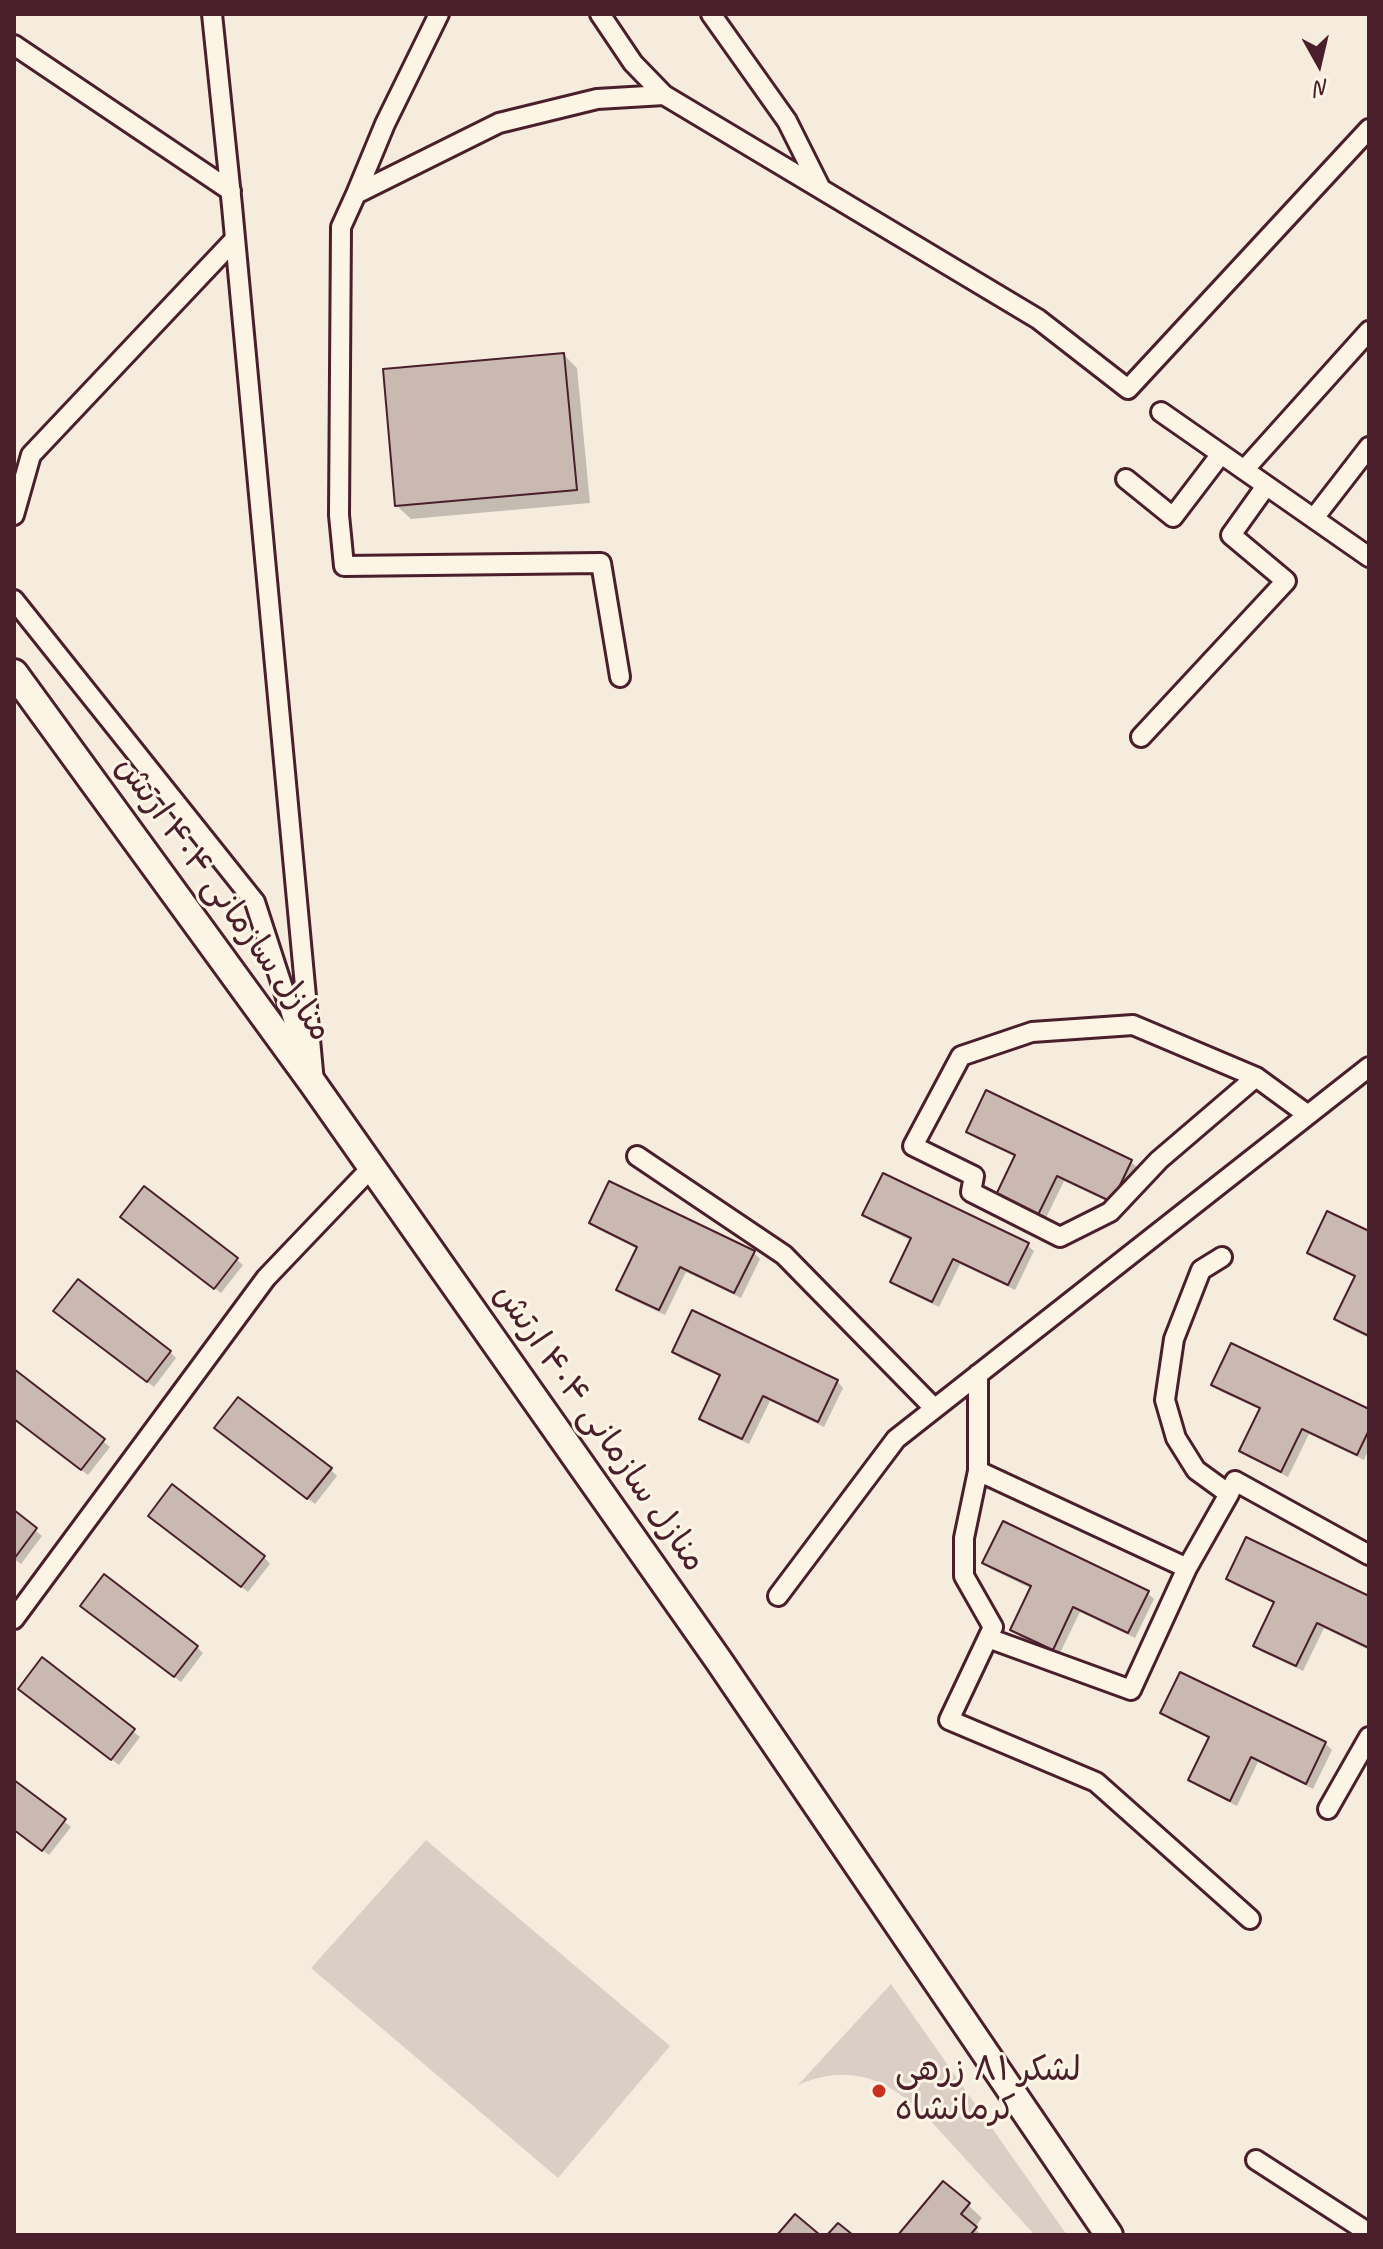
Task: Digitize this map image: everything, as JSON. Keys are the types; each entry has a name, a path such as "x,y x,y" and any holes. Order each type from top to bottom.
{"street":[{"path":"212,14 314,1085"},
{"path":"439,14 385,124 341,227 339,499 344,566 601,563 620,677"},
{"path":"600,14 633,63 664,95 1038,319 1128,389 1369,129"},
{"path":"711,14 787,121 820,187"},
{"path":"14,45 231,191"},
{"path":"356,194 499,123 597,99 664,95"},
{"path":"14,515 31,455 235,239"},
{"path":"1244,470 1369,331"},
{"path":"1161,412 1369,557"},
{"path":"1314,518 1369,447"},
{"path":"1126,479 1173,517 1221,454"},
{"path":"1141,737 1286,581 1231,535 1266,486"},
{"path":"14,600 255,902 314,1085"},
{"name":"منازل سازمانی ۴۰۴ ارتش","path":"14,673 314,1085 719,1661 1109,2235"},
{"path":"1256,1077 1159,1160 1110,1212 1060,1237 971,1192 974,1176 913,1146 961,1056 1032,1032 1133,1025 1256,1077 1308,1115"},
{"path":"778,1596 896,1439 1369,1067"},
{"path":"637,1156 784,1255 934,1408"},
{"path":"14,1619 266,1278 372,1167"},
{"path":"1222,1257 1201,1270 1174,1339 1165,1400 1176,1438 1196,1470 1229,1494"},
{"path":"978,1374 978,1471 964,1538 964,1576 993,1627 949,1720 1096,1782 1250,1919"},
{"path":"978,1471 1187,1568"},
{"path":"988,1638 1131,1690 1187,1568 1235,1481 1366,1546"},
{"path":"1328,1809 1369,1737"},
{"path":"1256,2160 1369,2233"}],"shaded area":[{"path":"426,1840 670,2046 558,2178 311,1968"},
{"path":"891,1984 1067,2235 1031,2235 1032,2232 926,2116 890,2088 870,2079 848,2075 825,2077 798,2085"}],"building":[{"path":"564,353 577,490 395,506 383,369"},
{"path":"986,1090 1132,1160 1112,1202 1057,1176 1036,1219 994,1199 1015,1155 966,1132"},
{"path":"883,1173 1029,1243 1008,1285 953,1259 932,1302 890,1282 911,1238 862,1215"},
{"path":"609,1181 755,1251 734,1293 680,1267 659,1310 616,1290 637,1247 589,1223"},
{"path":"144,1186 238,1258 214,1289 120,1217"},
{"path":"1327,1211 1369,1231 1369,1336 1334,1319 1355,1276 1307,1253"},
{"path":"78,1279 171,1351 147,1382 53,1311"},
{"path":"692,1310 838,1380 818,1422 763,1396 742,1439 699,1419 720,1375 672,1352"},
{"path":"1231,1343 1369,1409 1369,1430 1357,1455 1302,1429 1281,1472 1239,1451 1260,1408 1211,1385"},
{"path":"14,1369 105,1439 81,1470 14,1419"},
{"path":"238,1397 332,1468 307,1499 214,1428"},
{"path":"172,1484 265,1556 241,1587 148,1516"},
{"path":"14,1510 37,1528 14,1559"},
{"path":"1003,1521 1149,1591 1128,1633 1073,1607 1053,1650 1010,1630 1031,1586 982,1563"},
{"path":"1246,1537 1369,1596 1369,1648 1317,1623 1296,1666 1253,1646 1274,1602 1226,1579"},
{"path":"104,1574 198,1646 174,1677 80,1606"},
{"path":"42,1657 135,1729 111,1760 18,1689"},
{"path":"1180,1672 1326,1742 1306,1784 1251,1757 1230,1801 1188,1780 1209,1737 1160,1713"},
{"path":"14,1780 66,1819 42,1851 14,1830"},
{"path":"943,2181 970,2203 961,2214 977,2227 970,2235 898,2235"},
{"path":"795,2214 820,2235 777,2235"},
{"path":"838,2223 853,2235 827,2235"}],"place":[{"name":"لشکر ۸۱ زرهی کرمانشاه","path":"879,2091"}]}
